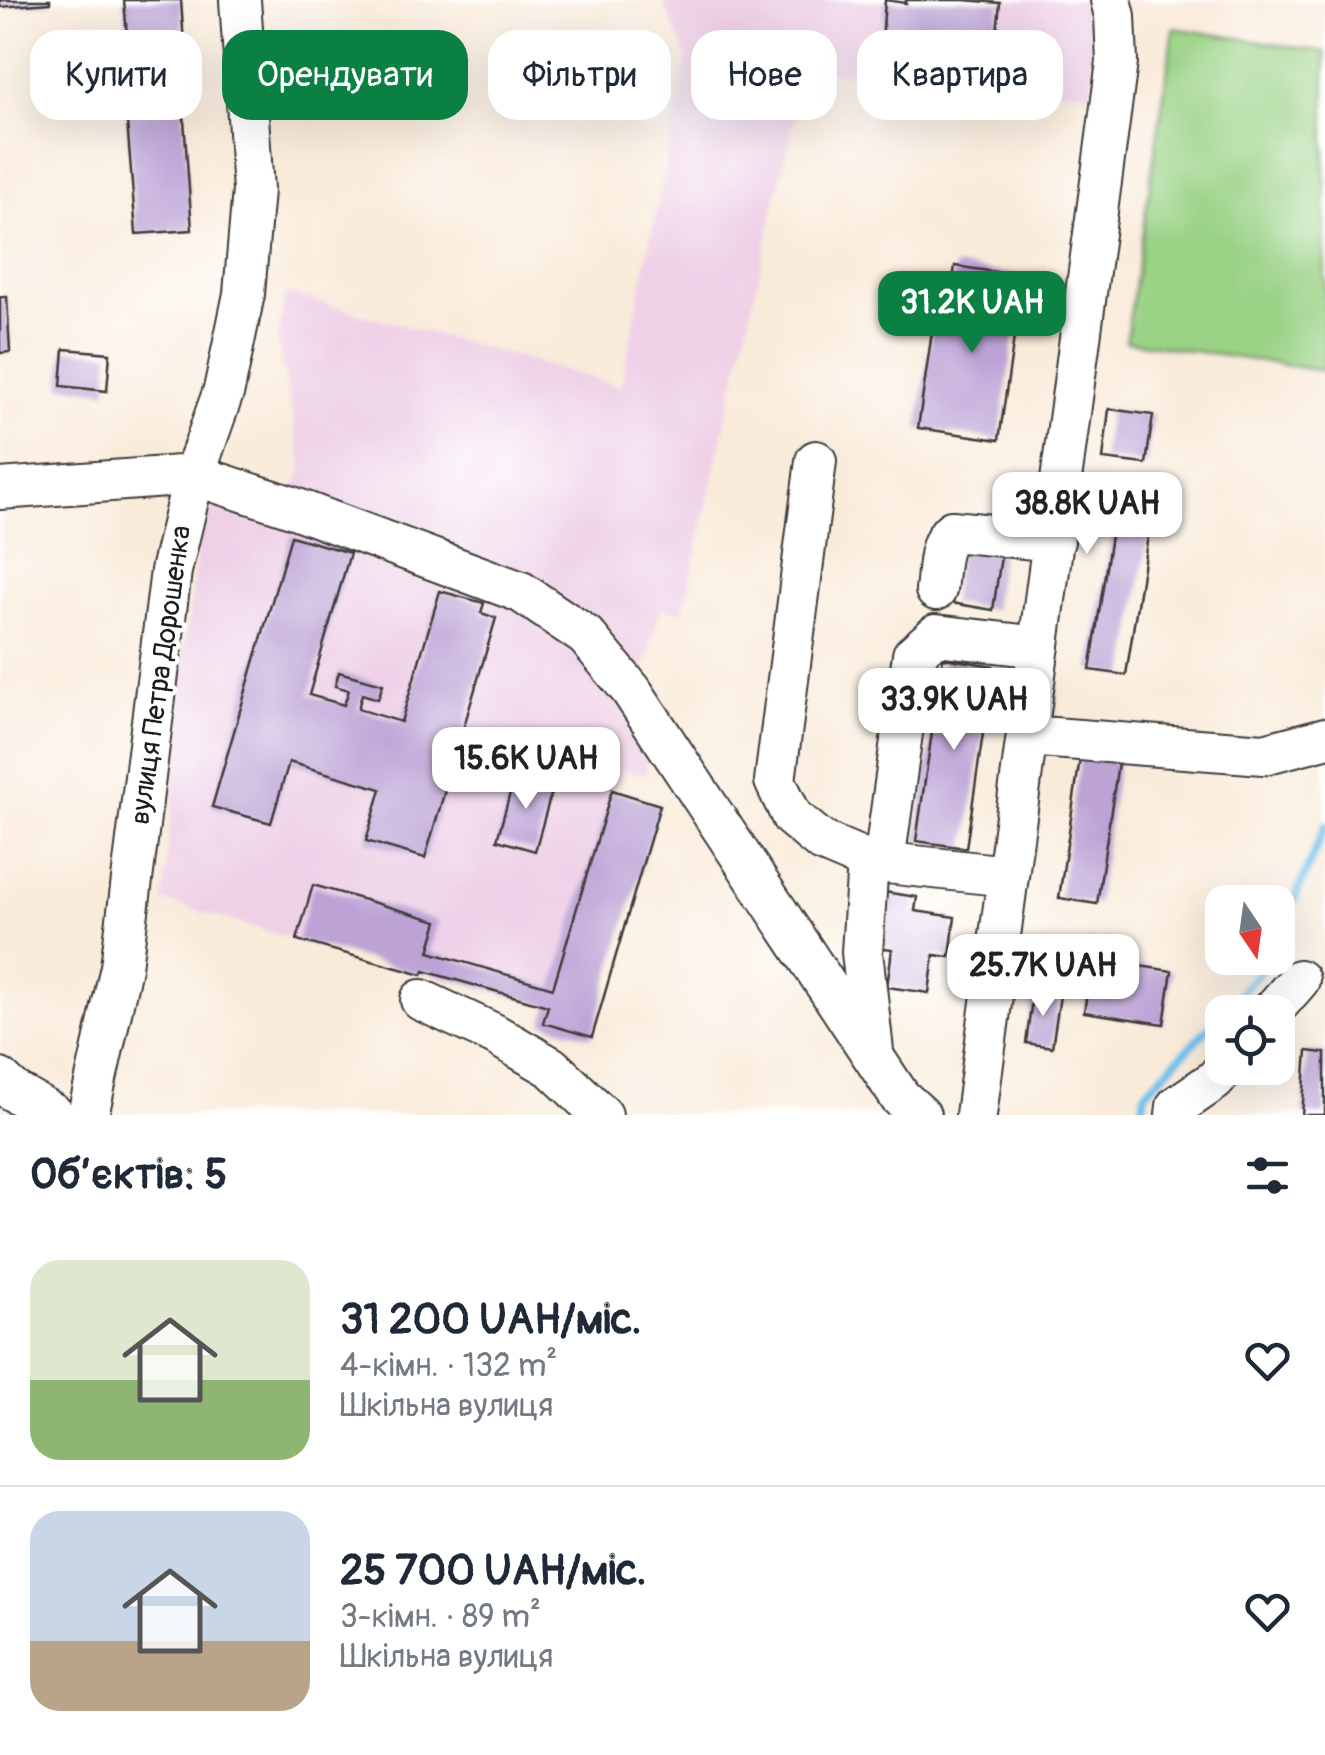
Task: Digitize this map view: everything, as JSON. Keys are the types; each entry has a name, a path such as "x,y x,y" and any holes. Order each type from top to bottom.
{"street":[{"name":"вулиця Петра Дорошенка","path":"88,1115 121,967 171,571 194,475 224,390 244,294 253,190 240,0"},
{"path":"976,1115 1117,62 1111,0"},
{"path":"816,461 776,781 792,817 822,841 876,861 1008,876"},
{"path":"0,489 194,475 521,592 586,636 642,705 900,1097 920,1115"},
{"path":"936,590 942,545 952,531 1054,542"},
{"path":"873,1057 862,952 914,655 936,635 1039,647"},
{"path":"1027,736 1264,754 1325,738"},
{"path":"1286,995 1299,980"},
{"path":"421,1000 494,1034 551,1067 602,1115"},
{"path":"0,1079 54,1115"},
{"path":"1176,1115 1177,1106 1208,1085"}],"shaded area":[{"path":"662,0 1086,0 1091,24 1093,93 1063,91 1063,30 857,30 857,74 837,73 837,30 691,30 691,120 794,120 683,612 661,608 644,669 647,774 618,770 553,988 429,952 438,921 314,885 297,940 163,901 173,794 170,754 200,529 207,509 214,508 280,529 303,467 277,341 286,293 621,386 687,58"}],"green space":[{"path":"1174,28 1325,52 1325,371 1126,341"}],"building":[{"path":"0,0 50,0 50,3 0,7"},
{"path":"124,0 181,0 183,30 126,30"},
{"path":"885,0 1000,3 997,30 883,30"},
{"path":"127,120 184,120 192,230 136,234"},
{"path":"955,266 1023,276 999,440 918,428 933,325 946,327"},
{"path":"0,297 7,297 10,352 0,353"},
{"path":"64,349 110,353 107,391 61,386"},
{"path":"1109,409 1153,415 1146,464 1103,459"},
{"path":"1113,523 1149,529 1126,675 1090,670"},
{"path":"291,536 350,553 309,695 344,705 349,690 335,686 339,672 383,684 378,699 362,694 358,709 401,722 440,591 484,603 481,613 496,618 425,858 366,841 381,789 289,762 271,823 212,807"},
{"path":"961,537 1003,543 993,610 951,603"},
{"path":"943,658 993,666 966,848 916,841"},
{"path":"1080,758 1118,763 1097,904 1059,898"},
{"path":"516,772 554,783 535,851 497,840"},
{"path":"612,790 660,805 592,1037 543,1023 548,1006 297,940 313,885 438,921 429,952 553,988"},
{"path":"877,891 917,897 915,911 955,917 950,957 934,955 929,993 887,987 892,949 869,946"},
{"path":"1075,956 1172,971 1164,1024 1084,1012 1088,986 1070,983"},
{"path":"1033,992 1060,996 1052,1047 1026,1043"},
{"path":"1307,1051 1325,1053 1325,1115 1302,1115"}],"waterway":[{"path":"1295,899 1325,826"},
{"path":"1238,995 1257,975"},
{"path":"1145,1115 1145,1093 1205,1031"}]}
